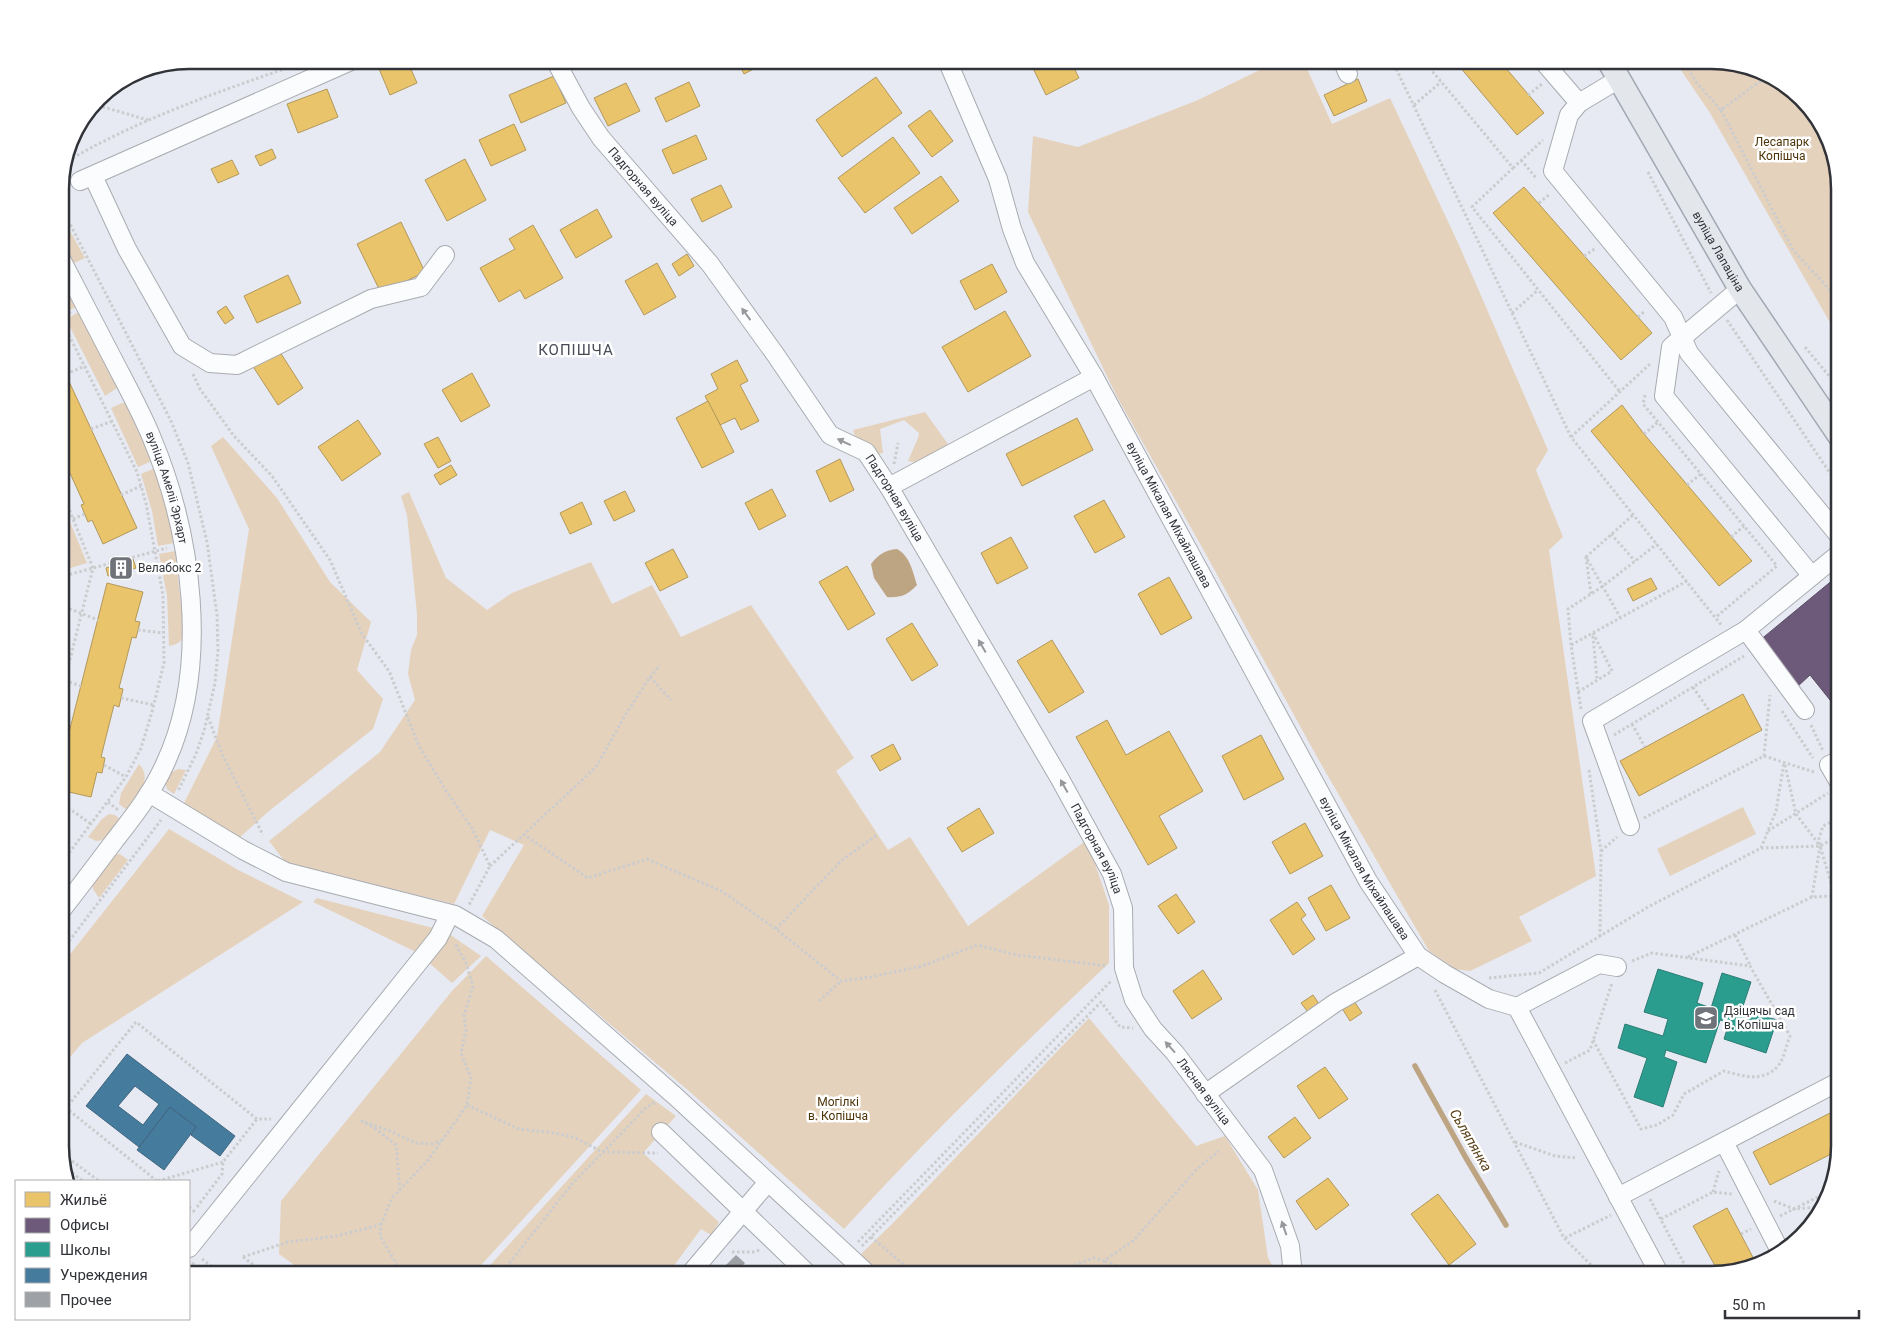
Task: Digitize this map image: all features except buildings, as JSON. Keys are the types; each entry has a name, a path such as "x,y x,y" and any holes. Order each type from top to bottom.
{"main road":[{"name":"вуліца Лапаціна","path":"1613,70 1740,289 1831,424"}],"street":[{"path":"333,69 87,179 182,346 210,363 237,365 371,299 421,287 445,255"},
{"name":"Падгорная вуліца","path":"560,69 581,108 601,138 710,264 830,434 866,452 1060,779 1112,874 1122,908"},
{"name":"вуліца Мікалая Міхайлашава","path":"951,69 995,171 1012,229 1025,263 1094,377 1368,881 1418,956"},
{"path":"1550,69 1580,103"},
{"path":"1613,70 1569,115 1553,171 1673,317 1689,353 1831,526"},
{"name":"вуліца Амеліі Эрхарт","path":"69,275 151,436 170,490 182,544 190,599 190,665 186,697 166,762 149,793 131,819 69,900"},
{"path":"1740,289 1671,346 1664,396 1812,576"},
{"path":"889,488 1094,377"},
{"path":"1630,826 1592,721 1746,630 1831,560"},
{"path":"1746,630 1805,710"},
{"path":"149,793 243,850 286,872 456,916 496,939 676,1096 849,1256 865,1266"},
{"name":"Лясная вуліца","path":"1122,908 1124,968 1134,1000 1153,1029 1176,1053 1263,1170 1290,1246 1292,1266"},
{"path":"192,1251 293,1118 456,916"},
{"path":"1205,1094 1335,1003 1418,956 1444,974 1489,999 1517,1007 1599,964 1617,967"},
{"path":"1517,1007 1655,1266"},
{"path":"1621,1203 1724,1142 1831,1086"},
{"path":"661,1132 800,1266"},
{"path":"1724,1142 1777,1246"},
{"path":"697,1266 768,1182"}],"path":[{"path":"73,158 149,121 285,69"},
{"path":"1396,69 1571,437 1716,617 1777,566 1643,404 1648,386"},
{"path":"1430,69 1512,168"},
{"path":"1688,69 1696,82 1721,110 1793,250 1831,291"},
{"path":"1721,110 1761,80"},
{"path":"1414,105 1441,82"},
{"path":"101,107 149,121"},
{"path":"1465,213 1548,135"},
{"path":"1539,203 1550,194"},
{"path":"1472,207 1620,392"},
{"path":"69,222 171,421 188,463 207,542 217,615 217,666 208,716 196,754 171,807 69,941"},
{"path":"1584,256 1596,248"},
{"path":"1512,313 1538,290"},
{"path":"1638,317 1648,308"},
{"path":"69,334 137,472 146,503 162,596 164,663 141,748 126,777 69,853"},
{"path":"182,346 200,389 234,436 272,476 330,560 362,634 389,671 419,746 446,791 472,828 490,866"},
{"path":"1571,437 1656,358 1653,368"},
{"path":"69,373 86,366"},
{"path":"1828,375 1831,378"},
{"path":"91,429 113,421"},
{"path":"1644,434 1658,422"},
{"path":"1688,485 1701,474"},
{"path":"121,495 141,486"},
{"path":"69,509 93,568 69,664"},
{"path":"73,519 85,514"},
{"path":"1586,557 1633,515"},
{"path":"1732,537 1744,526"},
{"path":"1611,534 1635,562"},
{"path":"69,575 153,550 182,544"},
{"path":"1571,644 1568,610 1657,544"},
{"path":"1586,557 1620,618"},
{"path":"1586,557 1591,594"},
{"path":"69,608 98,620"},
{"path":"138,630 163,633"},
{"path":"1578,692 1612,671 1593,633 1597,680"},
{"path":"1600,743 1744,656"},
{"path":"397,1266 380,1236 380,1224 392,1198 429,1159 467,1105 471,1078 461,1053 466,1030 464,1016 473,986 466,963 455,945 456,916 490,866 596,767 624,717 660,665"},
{"path":"650,677 671,700"},
{"path":"69,681 81,686"},
{"path":"1693,687 1710,712"},
{"path":"1764,756 1770,695"},
{"path":"121,698 154,705"},
{"path":"1630,826 1764,756 1784,762 1830,767 1805,710"},
{"path":"208,716 222,754 263,835"},
{"path":"1632,724 1645,747"},
{"path":"1784,762 1796,814 1820,846 1812,897"},
{"path":"1761,848 1776,811 1784,762"},
{"path":"104,766 126,777"},
{"path":"1767,832 1831,790"},
{"path":"69,808 91,824"},
{"path":"1831,822 1823,826 1819,838 1831,883"},
{"path":"523,834 588,878 647,859 723,892 776,929 841,981"},
{"path":"776,929 842,860 877,835"},
{"path":"1482,978 1539,973 1648,907 1761,848 1820,846 1831,840"},
{"path":"1600,937 1601,851"},
{"path":"1687,958 1812,897 1831,896"},
{"path":"1593,1040 1641,1129 1657,1125 1673,1115 1684,1094 1724,1071 1747,1077 1764,1077 1779,1065 1790,1036 1750,966 1735,934"},
{"path":"820,1001 841,981 922,966 977,945 1017,955 1124,968"},
{"path":"1550,1070 1590,1050 1617,967 1652,953 1750,966"},
{"path":"1418,956 1564,1238 1592,1266"},
{"path":"849,1256 1103,990"},
{"path":"849,1256 871,1237 1101,1002 1120,1027 1153,1029"},
{"path":"69,1104 136,1022 257,1119 293,1118"},
{"path":"507,1266 572,1184 646,1107 659,1100 676,1096"},
{"path":"467,1105 519,1129 576,1138 602,1152 684,1154"},
{"path":"69,1110 156,1180"},
{"path":"194,1211 222,1174 224,1162 257,1119"},
{"path":"400,1190 396,1145 362,1121 416,1143 432,1144 443,1139"},
{"path":"1514,1142 1554,1156 1598,1159"},
{"path":"1104,1261 1133,1241 1196,1170 1219,1151"},
{"path":"70,1159 98,1180"},
{"path":"161,1180 224,1162"},
{"path":"1713,1192 1720,1164"},
{"path":"1660,1220 1713,1192 1742,1195"},
{"path":"1775,1219 1820,1196"},
{"path":"1648,1197 1685,1266"},
{"path":"1772,1200 1794,1209 1814,1208"},
{"path":"1564,1238 1621,1203"},
{"path":"255,1266 242,1256 288,1242 336,1236 380,1224"},
{"path":"871,1237 906,1266"},
{"path":"727,1252 753,1252 778,1245"},
{"path":"192,1251 211,1266"},
{"path":"1071,1266 1094,1258 1117,1266"}],"green space":[{"path":"1262,69 1307,69 1332,124 1390,98 1459,245 1548,450 1536,470 1563,537 1549,550 1596,876 1519,917 1532,941 1470,971 1455,969 1429,951 1317,757 1117,397 1028,212 1033,136 1078,147 1198,100"},
{"name":"Лесапарк Копішча","path":"1680,69 1735,71 1764,81 1784,93 1796,104 1815,129 1822,143 1830,173 1831,324 1710,113"},
{"path":"69,229 85,258 72,264 69,258"},
{"path":"69,294 76,307 69,310"},
{"path":"79,312 117,388 105,396 69,325 69,317"},
{"path":"125,403 152,461 138,467 111,408"},
{"path":"925,412 948,444 917,463 908,461 919,433 904,420 880,429 883,453 878,454 855,436 853,430"},
{"path":"223,437 277,498 330,582 371,622 357,670 383,699 373,729 269,811 238,839 183,805 217,737 249,529 211,446"},
{"path":"155,468 167,508 174,543 158,546 152,511 141,474"},
{"name":"Могілкі в. Копішча","path":"409,492 446,578 487,610 512,593 591,562 612,604 652,585 681,637 751,605 854,758 836,771 888,850 910,837 968,926 1087,840 1109,905 1109,963 974,1094 844,1229 689,1091 482,916 524,845 490,830 454,904 286,863 269,841 380,752 415,700 408,674 411,650 417,635 417,614 407,515 401,496"},
{"path":"69,520 87,563 69,568"},
{"path":"175,551 184,632 180,642 169,646 167,596 159,554"},
{"path":"139,764 145,776 144,782 139,794 127,810 119,804 121,793"},
{"path":"178,769 186,770 174,794 167,789 165,781 168,774"},
{"path":"1743,807 1756,834 1670,876 1657,849"},
{"path":"109,814 115,815 120,819 110,833 104,839 96,841 88,837 102,819"},
{"path":"169,829 240,871 303,902 82,1043 69,1058 69,956"},
{"path":"120,854 128,860 99,898 92,884 113,855"},
{"path":"317,898 437,929 420,954 313,902"},
{"path":"449,934 481,956 452,983 427,961"},
{"path":"486,956 641,1090 480,1266 296,1266 279,1254 281,1201 452,991"},
{"path":"1089,1018 1196,1146 1225,1136 1258,1190 1268,1258 1273,1266 873,1266 861,1254"},
{"path":"646,1094 676,1116 643,1153 719,1222 711,1235 701,1229 674,1266 489,1266"}],"shaded area":[{"path":"897,549 908,560 917,585 904,595 887,597 874,578 871,564 882,554 889,550"}],"waterway":[{"name":"Сьляпянка","path":"1415,1066 1506,1225"}],"place":[{"name":"Велабокс 2","path":"121,568"},
{"name":"Дзіцячы сад в. Копішча","path":"1706,1018"}],"district":[{"name":"КОПІШЧА","path":"576,350"}]}
